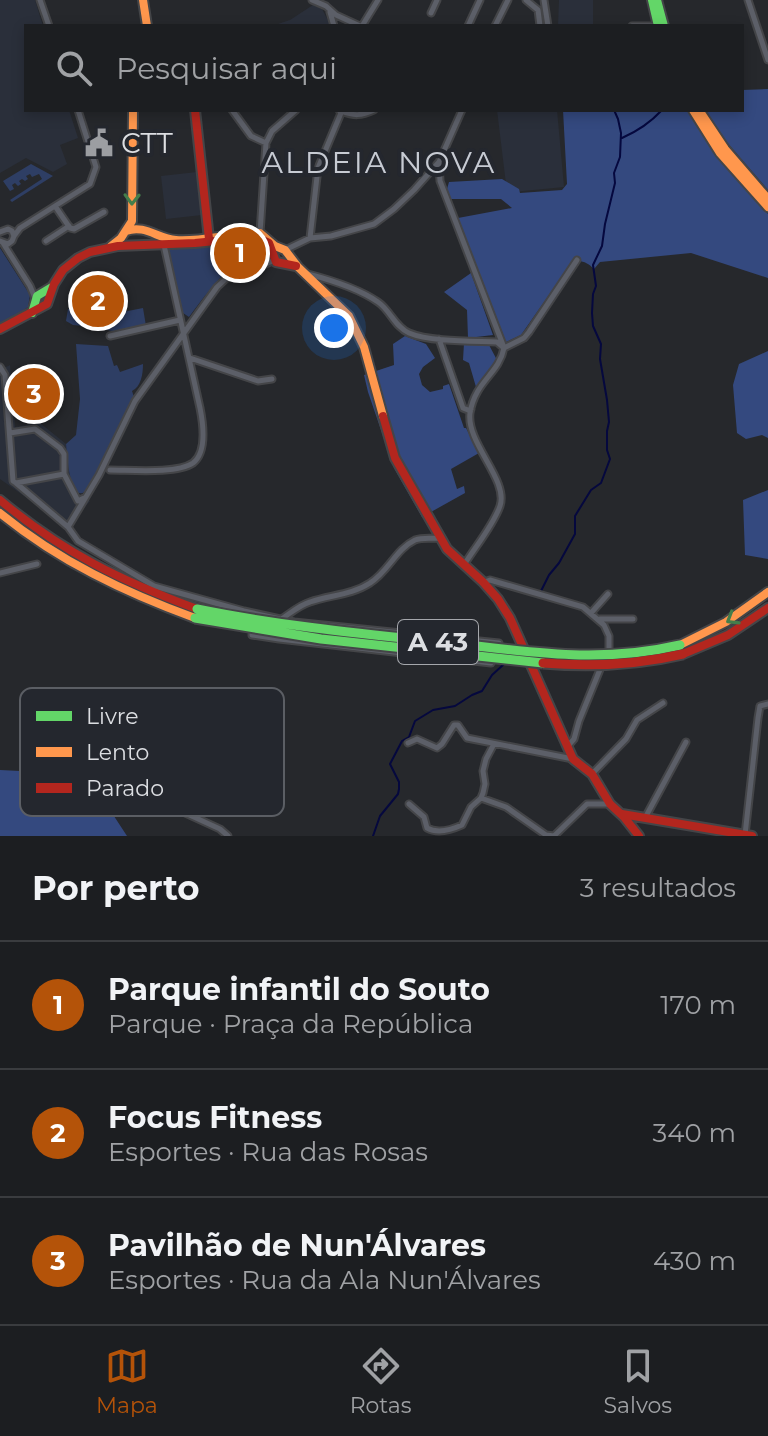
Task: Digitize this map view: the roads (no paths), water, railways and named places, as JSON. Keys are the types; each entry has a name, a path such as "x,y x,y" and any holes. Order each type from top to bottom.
{"main road":[{"path":"654,0 655,24"},
{"path":"654,0 655,24"},
{"path":"145,1 148,24"},
{"path":"109,247 118,241 132,221 133,112"},
{"path":"195,112 209,239"},
{"path":"694,112 720,153 768,207"},
{"path":"700,112 725,149 768,199"},
{"path":"125,233 132,228 174,240 209,239"},
{"path":"125,233 125,240 131,244"},
{"path":"0,329 32,313 70,263 109,247 164,245 258,235 267,241 308,274 349,316 364,347 395,458 447,549 483,582 510,618 573,759 592,774 610,804 639,836"},
{"name":"A 43","path":"0,500 25,522 76,557 196,614"},
{"name":"A 43","path":"0,513 58,557 102,582 147,602 251,630 565,665 622,666 661,661 745,611 768,592"},
{"name":"A 43","path":"681,649 723,639 768,608"},
{"path":"619,813 748,835"}],"street":[{"path":"40,0 48,24"},
{"path":"312,0 358,24"},
{"path":"362,24 378,0"},
{"path":"431,13 437,0"},
{"path":"469,24 480,0"},
{"path":"496,24 508,0"},
{"path":"526,0 538,10 540,24"},
{"path":"544,0 548,24"},
{"path":"748,0 768,60"},
{"path":"7,233 90,184 96,167 79,112"},
{"path":"233,112 251,136 266,143"},
{"path":"258,235 266,143 272,131 294,112"},
{"path":"310,238 318,168 340,112"},
{"path":"344,112 362,115 369,112"},
{"path":"68,527 99,475 135,401 217,287 241,265 263,265 310,238 331,236 374,224 394,209 439,162 461,112"},
{"path":"439,162 440,181 504,348 497,368 477,392 470,423 500,488 501,501 464,565"},
{"path":"425,179 440,181"},
{"path":"55,206 74,229 104,212"},
{"path":"46,241 69,226"},
{"path":"2,242 8,244 7,233"},
{"path":"7,233 11,256"},
{"path":"2,242 41,299"},
{"path":"110,470 175,470 196,460 203,442 204,430 164,245"},
{"path":"504,348 529,332 577,260"},
{"path":"308,274 335,281 379,302 406,332 439,339 501,343 504,348"},
{"path":"110,336 180,320"},
{"path":"490,342 496,339 498,333"},
{"path":"439,339 463,408 471,408"},
{"path":"189,357 258,381 272,379"},
{"path":"0,367 5,375 13,481 68,527 78,541 154,586 294,622 499,643 491,663 279,639 252,635 254,614"},
{"path":"10,433 35,429 60,448 64,454 64,474 78,501 85,498"},
{"path":"16,483 64,474"},
{"path":"279,639 283,618 308,602 369,584 413,541 440,538"},
{"path":"0,573 37,564"},
{"path":"483,582 490,580 583,607 604,625 609,636 609,649 574,739 567,747"},
{"path":"498,599 508,585"},
{"path":"591,613 608,594"},
{"path":"599,619 633,619"},
{"path":"592,774 626,739 637,720 663,703"},
{"path":"748,835 758,718 760,706 768,704"},
{"path":"408,743 417,739 437,748 454,725 458,725 467,738 573,759"},
{"path":"645,818 686,742"},
{"path":"409,804 424,817 427,828 433,831 462,825 471,807 481,798 485,784 483,771 494,744"},
{"path":"481,798 506,807 546,835 554,836 587,804 610,804"},
{"path":"192,816 228,836"}],"waterway":[{"path":"541,591 575,534 575,516 591,490 601,483 610,459 601,344 593,326 592,313 596,286 593,265 602,246 615,183 614,173 620,157 621,133 615,112"},
{"path":"622,138 644,126 660,112"},
{"path":"373,836 380,816 398,794 399,782 390,764 402,741 409,737 415,721 433,710 455,706 482,691 503,665"}],"place":[{"name":"CTT","path":"99,143"},
{"name":"Parque infantil do Souto","path":"240,253"},
{"name":"Focus Fitness","path":"98,301"},
{"name":"Pavilhão de Nun'Álvares","path":"34,394"}],"district":[{"name":"ALDEIA NOVA","path":"379,163"}]}
